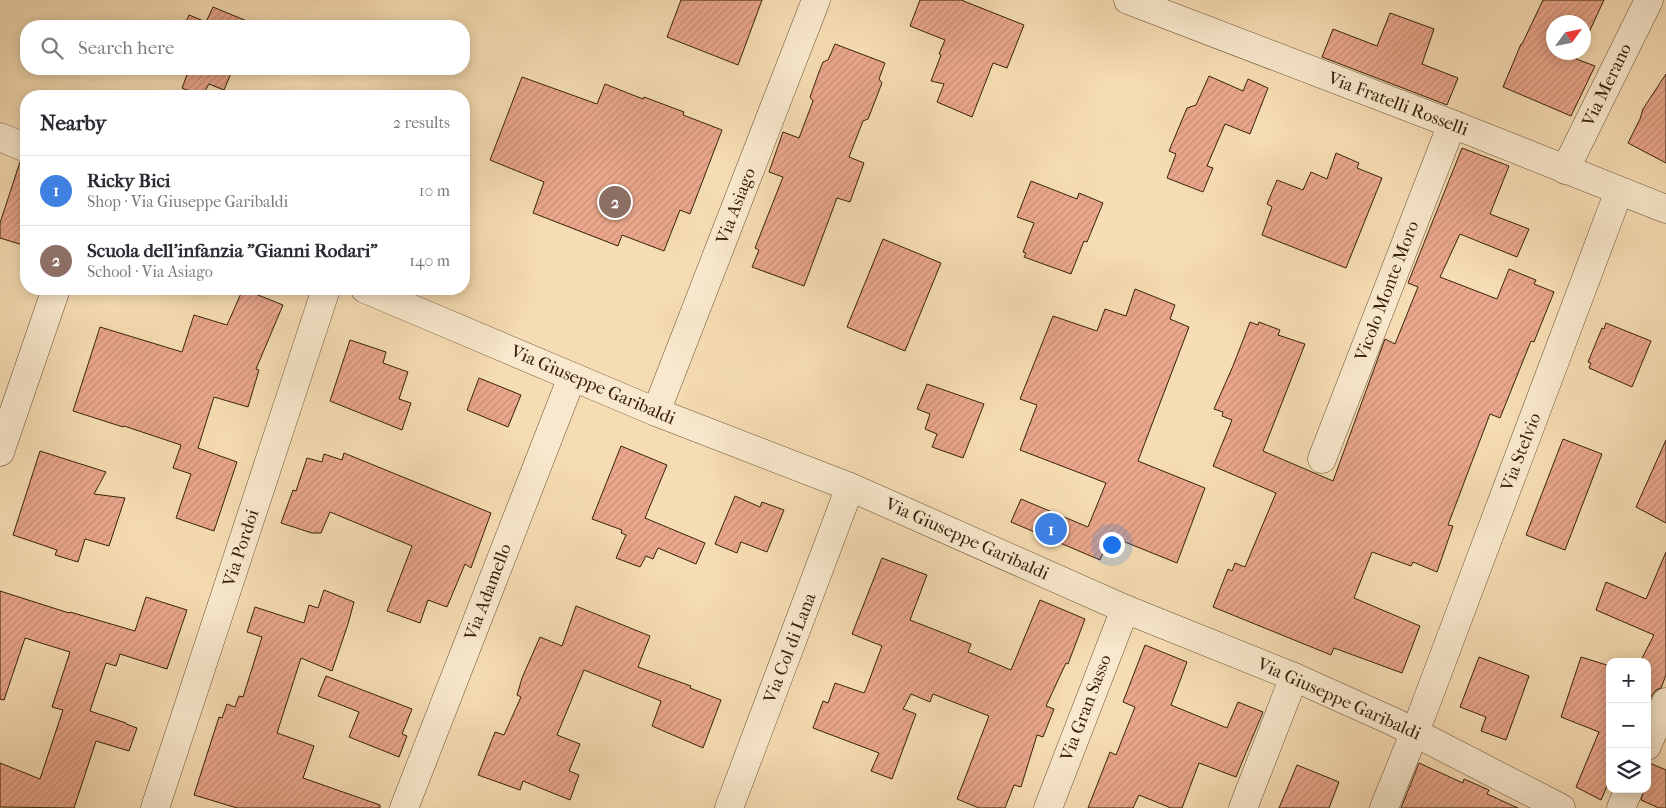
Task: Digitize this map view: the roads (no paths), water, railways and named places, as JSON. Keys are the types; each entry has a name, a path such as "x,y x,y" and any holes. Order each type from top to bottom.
{"street":[{"name":"Via Asiago","path":"656,412 816,0"},
{"name":"Via Fratelli Rosselli","path":"1128,0 1176,9 1452,124 1666,209"},
{"name":"Via Merano","path":"1565,170 1648,0"},
{"name":"Vicolo Monte Moro","path":"1322,459 1452,124"},
{"path":"0,136 20,145"},
{"name":"Via Stelvio","path":"1384,808 1418,724 1619,191"},
{"path":"0,452 54,295"},
{"name":"Via Pordoi","path":"155,808 324,295"},
{"name":"Via Giuseppe Garibaldi","path":"378,295 656,412 850,488 1125,609 1294,677 1394,722 1418,724 1561,808"},
{"name":"Via Adamello","path":"404,808 572,377"},
{"name":"Via Col di Lana","path":"729,808 850,488"},
{"name":"Via Gran Sasso","path":"1048,808 1125,609"},
{"path":"1243,808 1294,677"},
{"path":"1651,737 1666,702"},
{"path":"1621,808 1627,793"}],"place":[{"name":"Scuola dell'infanzia \"Gianni Rodari\"","path":"615,202"},
{"name":"Ricky Bici","path":"1051,529"}]}
